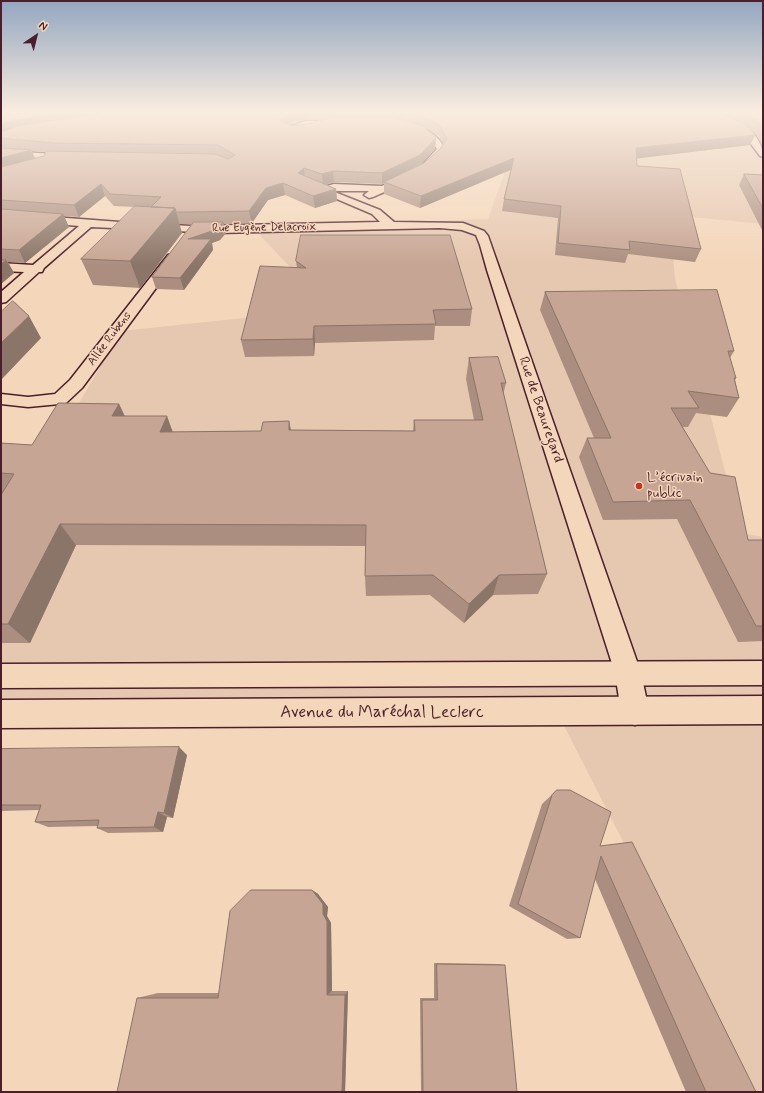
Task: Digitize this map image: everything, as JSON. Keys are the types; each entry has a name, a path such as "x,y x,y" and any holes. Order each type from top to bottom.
{"street":[{"path":"33,166 39,164"},
{"path":"354,203 429,164"},
{"path":"306,184 376,212 391,225"},
{"path":"321,190 334,187 383,189"},
{"name":"Rue Eugène Delacroix","path":"1,216 192,229 391,225"},
{"path":"1,227 15,217"},
{"path":"1,299 38,269 89,223"},
{"name":"Rue de Beauregard","path":"391,225 455,227 469,229 481,234 485,238 493,270 628,673"},
{"name":"Allée Rubens","path":"1,399 28,402 60,399 76,384 190,234 192,229"},
{"path":"1,266 38,269"},
{"path":"628,673 635,711"},
{"path":"1,676 763,673"},
{"name":"Avenue du Maréchal Leclerc","path":"1,714 763,710"}],"shaded area":[{"path":"508,164 763,164 763,224 670,215 675,279 741,533 763,537 763,1092 751,1092 557,712 725,696 1,728 1,537 121,331 330,309 252,227 488,219"}],"building":[{"path":"13,164 401,164 382,173 333,171 322,174 304,168 298,173 336,189 313,196 283,183 266,188 249,211 176,212 175,208 151,207 161,197 110,194 101,184 74,205 1,200 1,167"},
{"path":"422,164 499,164 421,196 384,182"},
{"path":"513,164 637,164 637,166 680,169 701,249 629,241 630,250 558,243 561,206 504,199"},
{"path":"744,174 763,175 763,208"},
{"path":"135,206 175,208 130,261 81,259"},
{"path":"1,209 63,214 19,250 1,249"},
{"path":"194,222 223,222 218,229 188,239 211,239 180,278 152,277"},
{"path":"301,235 450,235 472,309 433,310 436,324 314,326 313,339 241,340 260,266 306,268 296,261"},
{"path":"717,290 734,351 728,351 736,378 734,378 739,398 688,391 699,408 671,408 710,473 735,477 748,540 763,540 763,626 756,626 690,500 613,502 587,438 611,438 545,292"},
{"path":"13,301 29,316 1,343 1,312"},
{"path":"498,357 506,383 501,383 547,574 499,575 469,604 433,575 365,576 366,525 60,524 8,624 1,624 1,495 14,474 1,473 1,443 32,445 58,403 119,404 112,416 167,416 160,432 261,431 263,422 289,421 289,430 415,431 414,420 483,420 469,358"},
{"path":"179,747 164,813 158,812 154,827 97,828 99,820 35,822 41,805 1,805 1,749"},
{"path":"557,790 570,790 611,812 600,846 632,842 756,1092 706,1092 601,856 580,938 518,904 552,795"},
{"path":"251,890 312,890 323,904 323,914 327,921 327,995 345,995 342,1092 117,1092 137,998 218,998 230,911"},
{"path":"437,964 505,965 517,1092 423,1092 422,1000 437,1000"}],"place":[{"name":"L’écrivain public","path":"639,486"}]}
